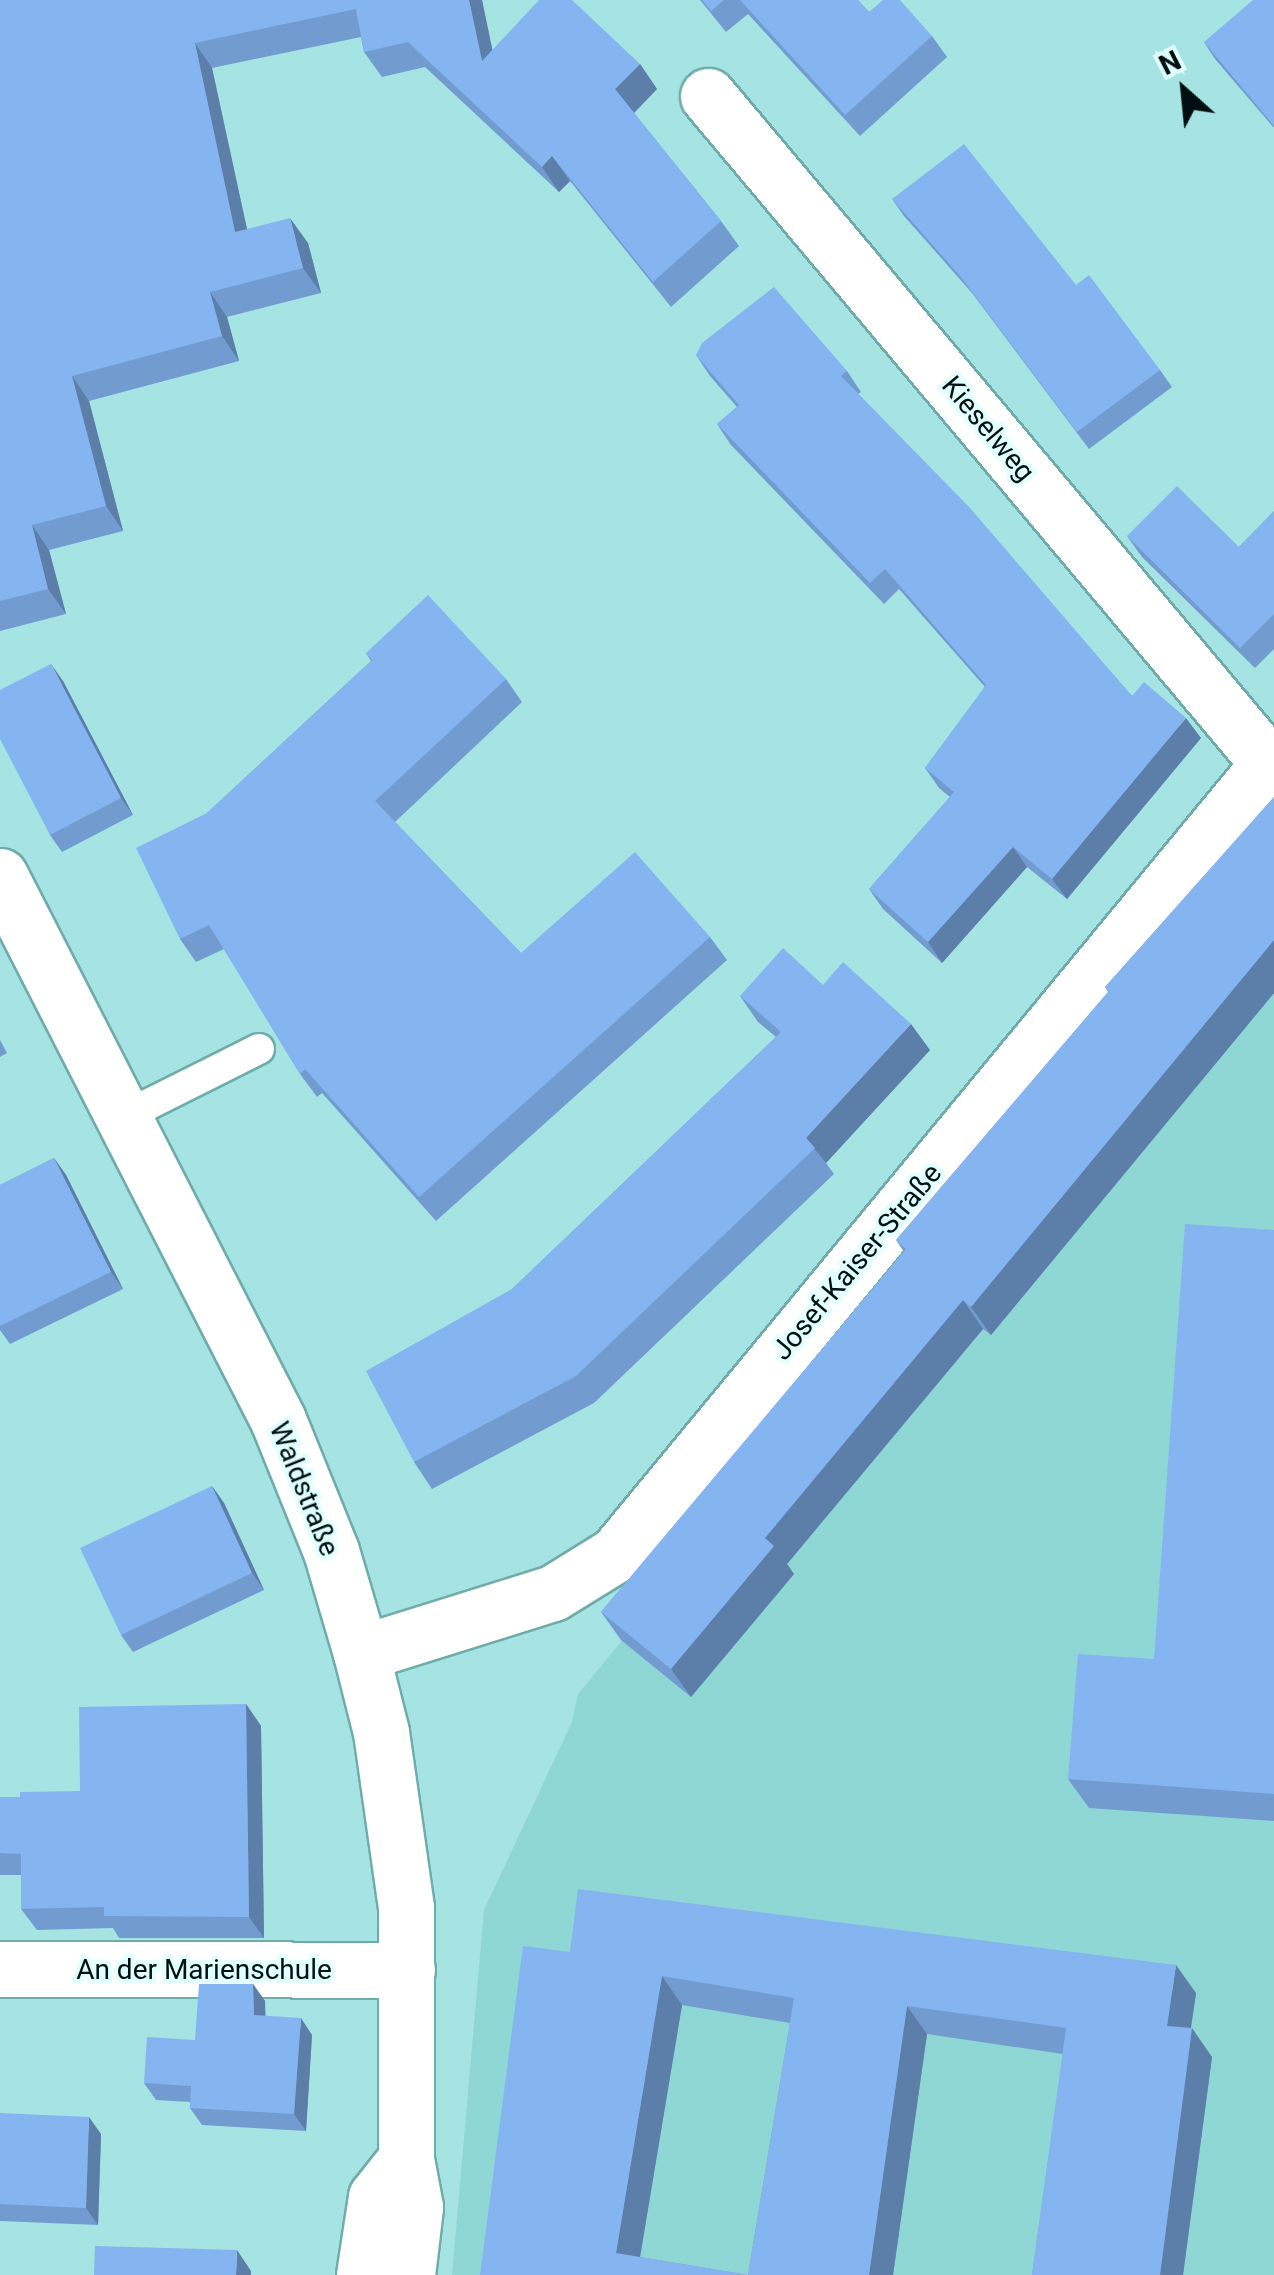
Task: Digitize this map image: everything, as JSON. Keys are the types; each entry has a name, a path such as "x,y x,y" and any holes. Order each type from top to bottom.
{"street":[{"name":"Kieselweg","path":"708,96 1271,760"},
{"name":"Josef-Kaiser-Straße","path":"362,1653 553,1593 616,1554 1271,760"},
{"name":"Waldstraße","path":"0,876 302,1473 362,1653 395,1820 407,1970 406,2159 415,2207 407,2275"},
{"name":"An der Marienschule","path":"0,1969 407,1970"},
{"path":"364,2275 376,2198 406,2159"}],"lane":[{"path":"123,1117 259,1049"}],"shaded area":[{"path":"1274,848 1274,2275 452,2275 484,1910 572,1722 578,1694"}],"building":[{"path":"0,0 469,0 482,61 539,0 572,0 640,64 615,89 721,221 653,282 552,156 542,167 408,42 364,52 356,9 195,43 235,232 290,218 303,268 210,292 222,336 72,376 106,506 32,525 48,589 0,601"},
{"path":"702,0 724,0 711,11"},
{"path":"740,0 858,0 869,12 883,0 900,0 932,36 845,115"},
{"path":"1253,0 1274,0 1274,126 1204,42"},
{"path":"964,144 1076,285 1089,275 1160,370 1077,432 960,276 892,199"},
{"path":"774,287 847,371 841,376 970,508 1132,696 1144,682 1186,718 1052,879 1013,847 928,942 869,889 954,792 925,768 986,685 885,569 870,583 717,424 739,405 696,355 702,343"},
{"path":"1177,486 1239,547 1274,511 1274,614 1240,648 1127,536"},
{"path":"428,595 506,679 375,801 521,953 635,852 710,937 419,1197 305,1069 300,1074 209,925 180,939 136,848 207,813 372,660 366,653"},
{"path":"51,664 121,798 50,835 0,739 0,690"},
{"path":"1274,797 1274,940 971,1307 963,1300 765,1538 774,1546 671,1669 601,1612 906,1249 896,1240 1109,991 1105,987"},
{"path":"783,948 823,985 843,962 911,1024 806,1138 815,1148 576,1376 414,1462 366,1371 512,1289 781,1032 740,996"},
{"path":"54,1158 111,1272 0,1326 0,1185"},
{"path":"1185,1224 1274,1230 1274,1794 1068,1779 1078,1654 1154,1659"},
{"path":"212,1486 252,1573 121,1635 80,1548"},
{"path":"246,1704 249,1917 104,1916 104,1907 21,1909 21,1854 0,1853 0,1797 20,1797 20,1792 80,1791 79,1707"},
{"path":"578,1889 1176,1965 1167,2026 1192,2028 1160,2275 1032,2275 1066,2028 907,2006 869,2275 748,2275 480,2275 523,1946 570,1952","holes":["662,1976 794,1998 748,2275 616,2253"]},
{"path":"199,1984 253,1984 254,2015 301,2018 294,2114 190,2108 191,2086 144,2083 147,2037 195,2040"},
{"path":"0,2113 89,2117 86,2208 0,2204"},
{"path":"95,2246 237,2250 236,2275 94,2275"}]}
